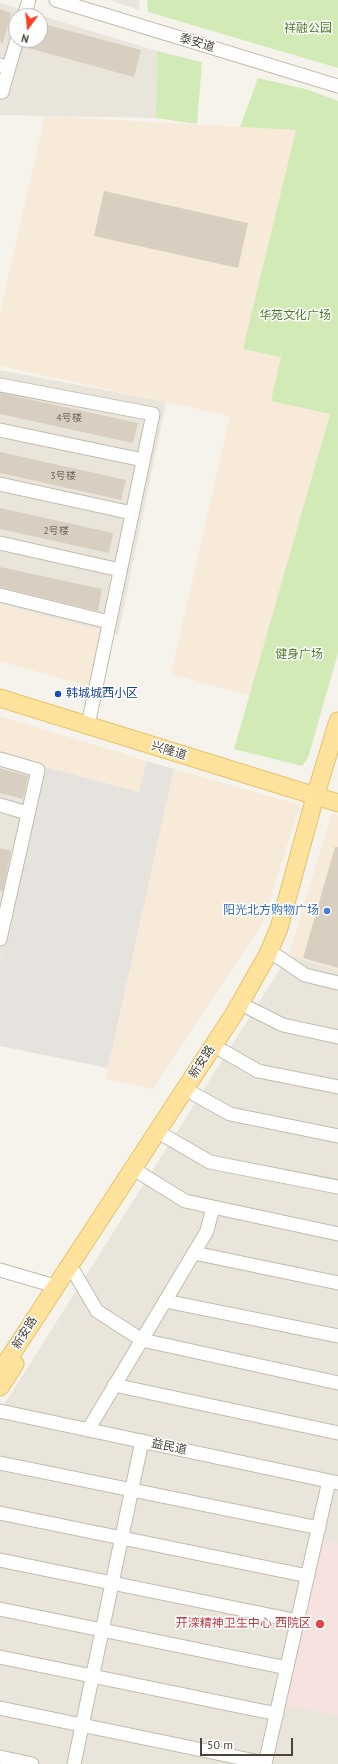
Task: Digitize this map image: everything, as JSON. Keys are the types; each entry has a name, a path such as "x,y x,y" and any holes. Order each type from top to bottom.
{"main road":[{"name":"兴隆道","path":"0,698 325,800"},
{"name":"新安路","path":"0,1372 230,1021 268,954 279,928 325,800 338,721"},
{"name":"新安路","path":"0,1388 74,1272 164,1136 223,1051 249,1008 277,956 286,938 338,749"}],"street":[{"name":"泰安道","path":"56,0 338,86"},
{"path":"0,91 2,92 4,66 13,48"},
{"path":"0,385 152,414 88,725"},
{"path":"0,430 143,460"},
{"path":"0,484 132,513"},
{"path":"0,543 120,570"},
{"path":"0,596 109,622"},
{"path":"0,759 38,770 5,890 0,939"},
{"path":"0,805 27,812"},
{"path":"277,956 305,975 338,982"},
{"path":"249,1008 283,1025 338,1037"},
{"path":"223,1051 258,1071 338,1087"},
{"path":"194,1094 230,1114 338,1136"},
{"path":"164,1136 210,1162 338,1187"},
{"path":"140,1173 185,1202 338,1234"},
{"path":"88,1430 207,1231 213,1207"},
{"path":"194,1253 338,1283"},
{"path":"0,1270 55,1286"},
{"path":"74,1272 97,1311 142,1340 338,1383"},
{"path":"165,1301 338,1336"},
{"path":"114,1385 338,1433"},
{"name":"益民道","path":"0,1411 334,1482"},
{"path":"74,1764 142,1441"},
{"path":"0,1463 318,1528"},
{"path":"0,1708 82,1724 265,1764 318,1528 334,1482"},
{"path":"0,1512 308,1576"},
{"path":"0,1560 298,1621"},
{"path":"0,1610 287,1668"},
{"path":"0,1657 276,1714"},
{"path":"0,1757 32,1764"}],"shaded area":[{"path":"110,0 139,0 140,10"},
{"path":"0,3 16,8 8,8 8,48 48,48 48,18 157,51 156,118 0,115"},
{"path":"45,116 296,130 244,349 281,357 272,401 330,413 251,696 171,674 230,416 0,366 0,313"},
{"path":"0,370 166,402 118,635 0,604"},
{"path":"0,604 106,632 90,687 0,661"},
{"path":"0,716 147,761 139,792 0,754"},
{"path":"0,754 46,767 0,965"},
{"path":"147,761 174,769 108,1068 0,1046 0,965 46,767 139,792"},
{"path":"174,769 300,805 262,924 153,1089 106,1079"},
{"path":"332,814 338,816 338,1764 0,1764 0,1411 289,955"},
{"name":"阳光北方购物广场","path":"332,814 338,816 338,971 289,955"},
{"name":"开滦精神卫生中心 西院区","path":"321,1539 338,1543 338,1716 284,1705"}],"green space":[{"name":"祥融公园","path":"147,0 338,0 338,68 148,12"},
{"path":"157,51 202,62 197,124 156,118"},
{"path":"258,78 309,90 338,101 338,653 308,758 302,766 234,749 330,414 271,401 281,357 243,349 296,130 240,127"}],"building":[{"path":"0,9 8,12 8,24 3,43 0,42"},
{"path":"48,25 141,50 134,77 28,48 48,48"},
{"path":"104,191 248,223 238,268 94,236"},
{"path":"0,393 138,423 133,443 0,414"},
{"path":"0,452 126,480 121,500 0,473"},
{"path":"0,508 113,533 109,553 0,529"},
{"path":"0,567 102,589 98,611 0,587"},
{"path":"0,768 28,776 23,799 0,793"},
{"name":"阳光北方购物广场","path":"335,847 338,847 338,968 303,958"},
{"path":"0,848 11,851 3,891 0,891"}],"place":[{"name":"韩城城西小区","path":"58,694"},
{"name":"阳光北方购物广场","path":"327,911"},
{"name":"开滦精神卫生中心 西院区","path":"320,1624"}],"park label":[{"name":"华苑文化广场","path":"295,316"},
{"name":"健身广场","path":"299,655"}]}
